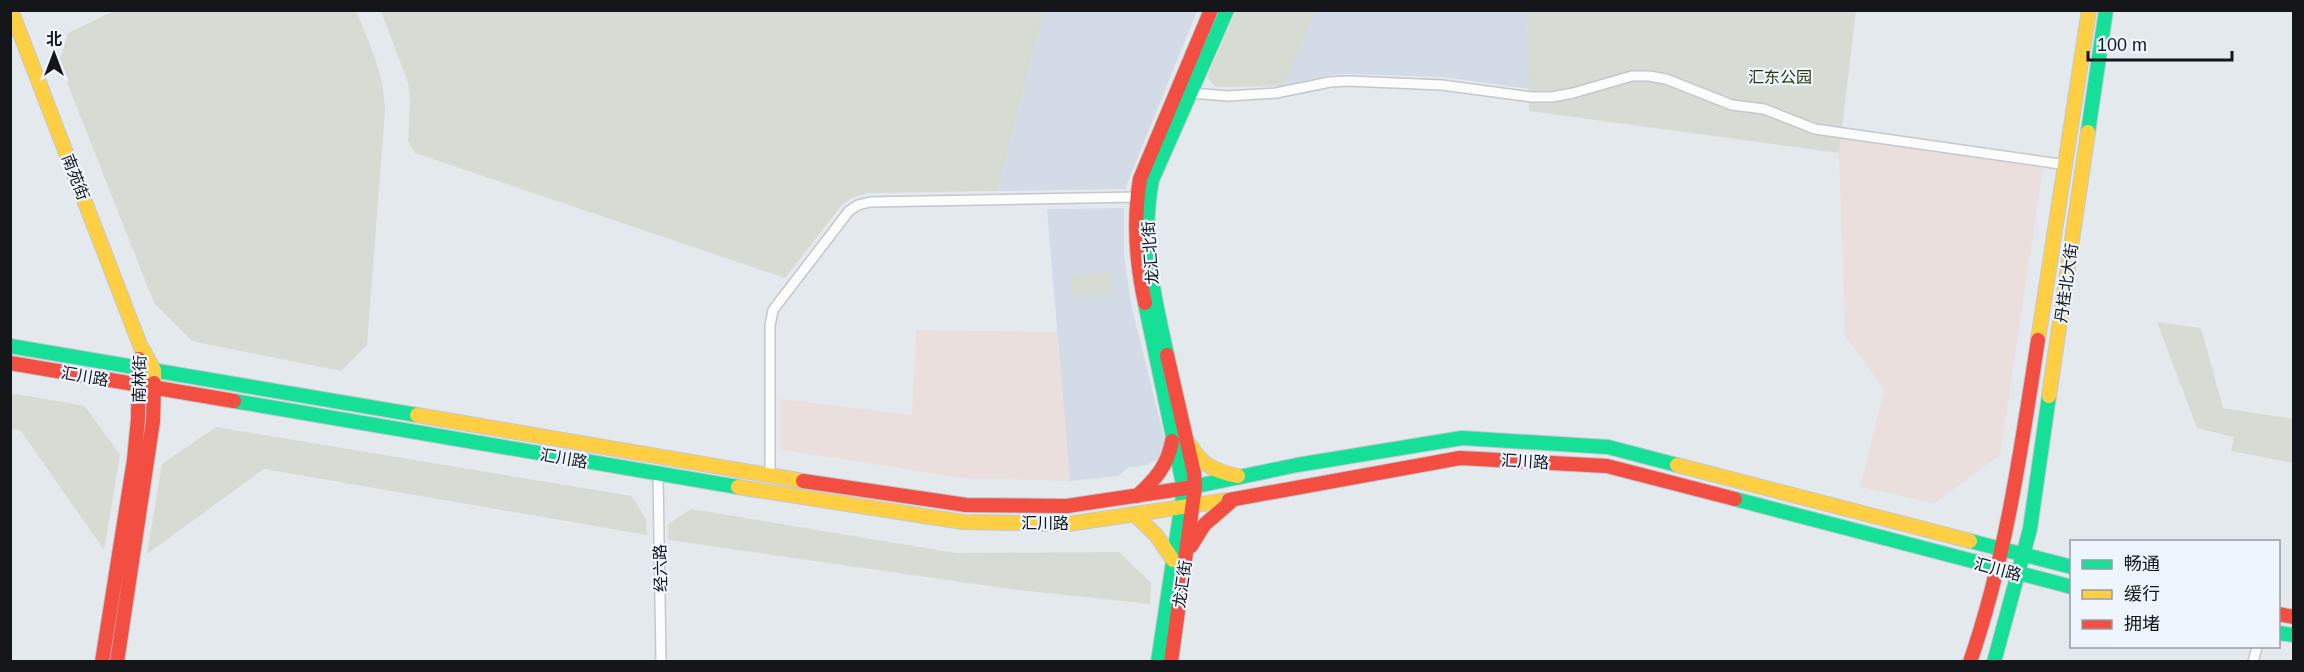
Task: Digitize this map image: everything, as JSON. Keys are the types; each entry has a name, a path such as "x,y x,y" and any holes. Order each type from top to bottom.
{"main road":[{"name":"南苑街","path":"11,10 140,345"},
{"name":"龙汇北街","path":"1179,433 1140,281 1136,250 1137,197 1140,179 1211,10"},
{"name":"龙汇北街","path":"1187,507 1190,488 1150,279 1148,198 1152,180 1227,10"},
{"name":"丹桂北大街","path":"1970,662 1982,629 2004,550 2067,165 2089,10"},
{"name":"丹桂北大街","path":"1994,662 2024,555 2106,10"},
{"name":"南林街","path":"102,662 134,459 140,385 140,345"},
{"name":"南林街","path":"117,662 148,462 155,387 154,370 140,345"},
{"name":"汇川路","path":"10,346 835,486 966,505 1066,506 1190,488 1297,465 1462,438 1608,447 2070,566"},
{"name":"汇川路","path":"10,363 658,474 963,522 1068,524 1187,507 1460,458 1607,466 2070,587"},
{"path":"1179,433 1195,455 1212,469 1220,474 1243,477"},
{"path":"1137,496 1158,479 1179,433"},
{"path":"1134,514 1149,526 1179,560 1197,533 1212,516 1234,499"},
{"name":"龙汇街","path":"1158,662 1179,560 1187,507"},
{"name":"龙汇街","path":"1171,662 1179,560"}],"street":[{"path":"1191,93 1228,96 1276,93 1330,81 1348,81 1442,85 1532,97 1552,97 1632,76 1649,76 1666,79 1732,105 1764,109 1815,129 2067,165"},
{"path":"770,475 770,326 773,310 849,211 858,205 870,202 1137,197"},
{"name":"经六路","path":"658,474 661,662"}],"shaded area":[{"path":"1044,11 1197,11 1125,189 998,191"},
{"path":"1316,11 1527,11 1529,89 1442,77 1348,74 1332,75 1283,86"},
{"path":"1841,138 2043,168 2000,455 1934,503 1860,487 1884,390 1845,335 1839,153"},
{"path":"1124,208 1124,254 1131,305 1167,449 1163,457 1146,465 1128,468 1118,476 1070,481 1047,209"},
{"path":"916,330 1057,332 1070,481 961,478 780,449 780,399 912,415"}],"green space":[{"path":"381,10 1044,11 998,191 868,193 852,198 842,205 785,278 415,153 408,141 410,102 408,83"},
{"path":"114,11 356,11 379,72 385,111 367,345 341,371 192,341 154,303 59,62 68,33"},
{"path":"1236,11 1316,11 1283,86 1215,87 1207,77"},
{"name":"汇东公园","path":"1527,11 1856,11 1839,153 1529,111"},
{"path":"1112,272 1113,294 1072,297 1070,275"},
{"path":"2157,322 2201,328 2223,408 2293,419 2293,463 2231,451 2234,437 2197,428"},
{"path":"10,393 85,406 120,455 104,550 21,431 11,429"},
{"path":"216,427 632,496 646,519 647,535 264,469 147,554 162,464"},
{"path":"691,509 956,553 1119,552 1151,583 1150,604 1010,589 668,540 668,524"}],"traffic: fast":[{"path":"1167,355 1153,289 1148,247 1147,225 1152,180 1227,10"},
{"path":"2088,132 2106,10"},
{"path":"1145,303 1184,489 1158,662"},
{"path":"10,346 417,415"},
{"path":"1994,662 2030,529 2049,396"},
{"path":"234,401 738,487"},
{"path":"1187,488 1297,465 1462,438 1608,447 1677,465"},
{"path":"1735,499 2070,586"},
{"path":"1970,541 2070,566"},
{"path":"2280,633 2294,635"}],"traffic: slow":[{"path":"11,10 140,345 154,370 154,383"},
{"path":"2038,340 2089,10"},
{"path":"2049,396 2088,132"},
{"path":"417,415 803,481"},
{"path":"1191,446 1210,467 1238,476"},
{"path":"1677,465 1970,541"},
{"path":"738,487 963,522 1068,524 1229,500"},
{"path":"1134,514 1156,535 1173,560"}],"traffic: jam":[{"path":"1145,303 1136,241 1140,179 1211,10"},
{"path":"1970,662 1983,623 2003,543 2019,462 2038,340"},
{"path":"1167,355 1194,473 1195,487 1171,662"},
{"path":"102,662 134,460 138,419 139,359"},
{"path":"10,363 234,401"},
{"path":"117,662 153,421 154,383"},
{"path":"1137,496 1160,472 1172,441"},
{"path":"1229,500 1460,458 1607,466 1735,499"},
{"path":"803,481 966,505 1067,506 1187,488"},
{"path":"1191,546 1204,525 1234,499"},
{"path":"2280,614 2294,617"}]}
